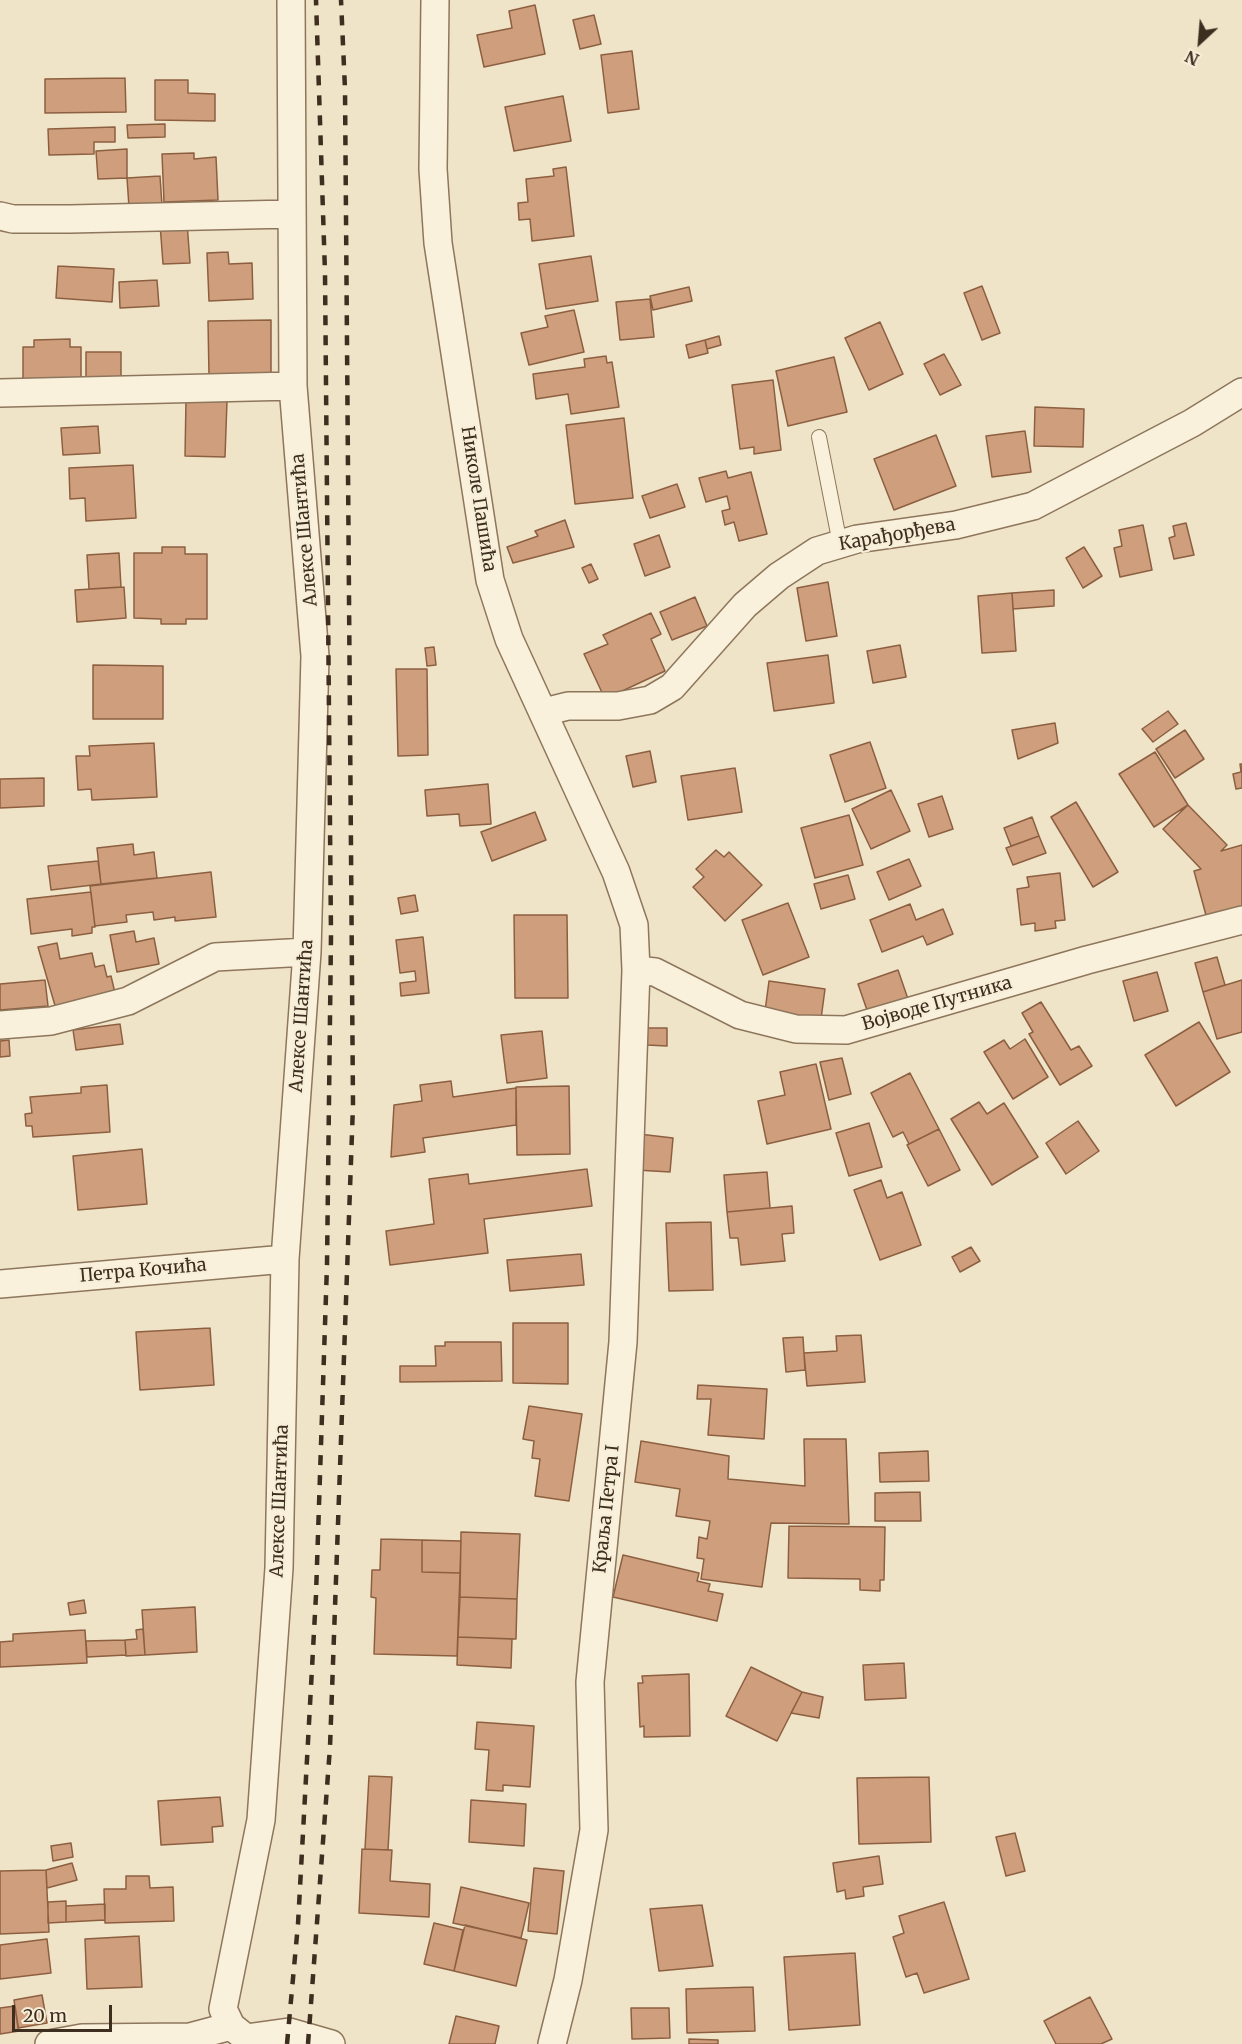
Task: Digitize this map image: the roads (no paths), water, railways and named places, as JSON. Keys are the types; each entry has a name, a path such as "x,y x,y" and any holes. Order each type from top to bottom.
{"street":[{"name":"Алексе Шантића","path":"231,2026 224,2009 261,1820 278,1580 285,1259 307,952 315,656 293,386 290,214 291,0"},
{"name":"Николе Пашића","path":"435,0 433,169 438,243 490,580 509,639 616,872 633,925 636,970"},
{"path":"0,216 13,219 70,219 290,214"},
{"path":"0,393 293,386"},
{"name":"Карађорђева","path":"544,712 568,706 618,706 650,700 672,687 745,605 779,576 817,551 857,539 956,525 1033,506 1192,423 1242,392"},
{"name":"Војводе Путника","path":"636,970 655,972 740,1015 796,1029 846,1030 1087,960 1242,920"},
{"path":"0,1025 51,1021 128,1001 215,957 307,952"},
{"name":"Краља Петра I","path":"552,2044 568,1980 594,1830 590,1682 623,1341 636,970"},
{"name":"Петра Кочића","path":"0,1284 285,1259"},
{"path":"49,2044 82,2038 188,2041 231,2026 246,2038 289,2032 331,2044"}],"lane":[{"path":"819,437 840,544"}],"railway":[{"path":"287,2044 298,1924 316,1595 327,1265 331,935 325,273 316,0"},
{"path":"308,2044 330,1747 353,1105 345,89 341,0"}]}
